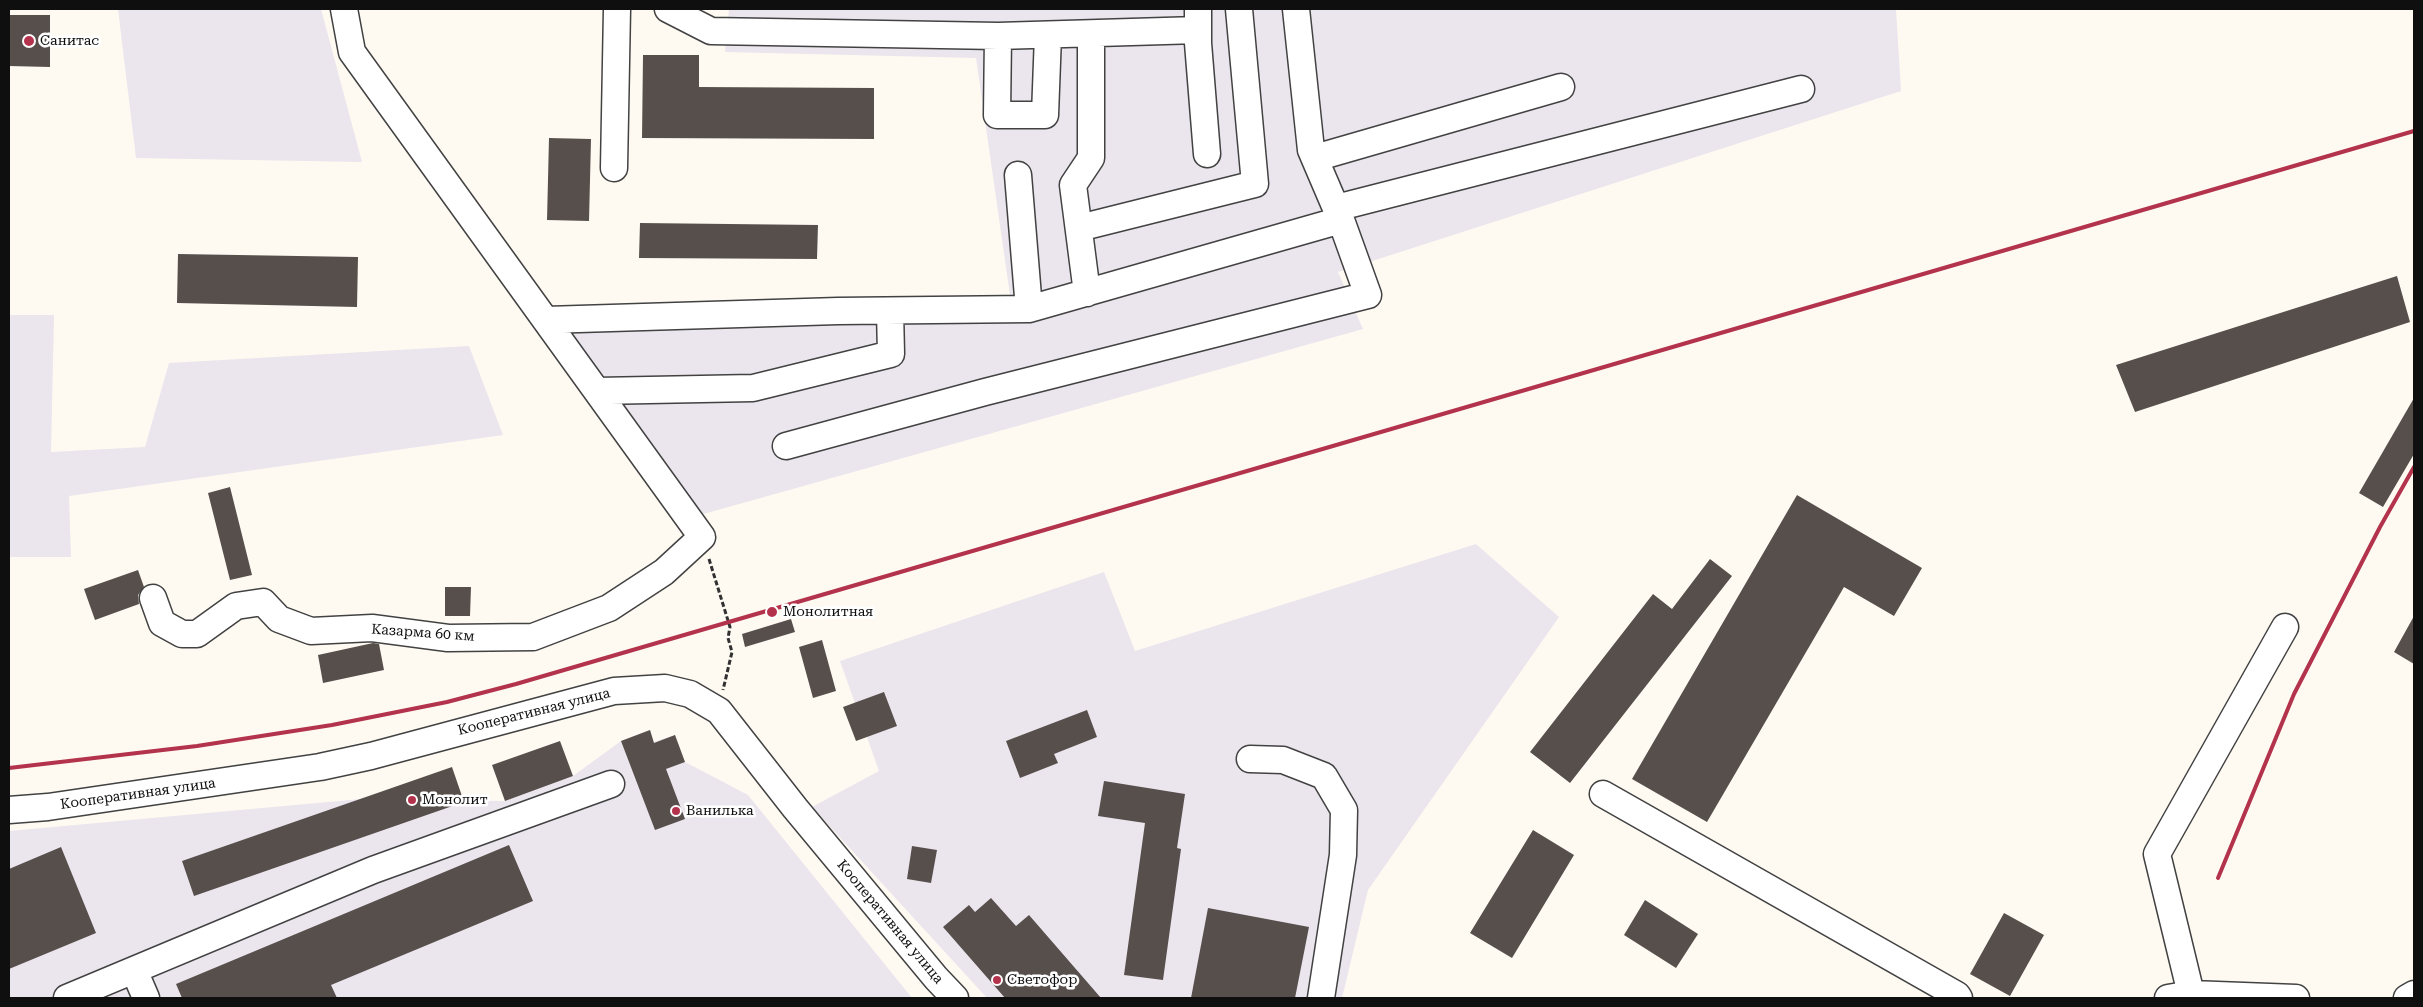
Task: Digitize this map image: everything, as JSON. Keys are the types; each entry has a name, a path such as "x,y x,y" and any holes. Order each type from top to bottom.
{"street":[{"path":"344,9 352,52 702,537"},
{"path":"614,168 617,9"},
{"path":"668,9 711,31 998,36 1048,35 1091,34 1198,20 1207,154"},
{"path":"1079,228 1255,184 1239,9"},
{"path":"786,446 985,392 1368,294 1339,214 1311,150 1296,9"},
{"path":"1087,293 1073,185 1091,158 1091,34"},
{"path":"998,36 997,115 1045,115 1048,35"},
{"path":"1315,158 1561,86"},
{"path":"546,320 1029,309 1087,293 1339,214 1801,89"},
{"path":"1018,175 1029,309"},
{"path":"597,391 753,388 891,354 890,311"},
{"name":"Казарма 60 км","path":"153,598 162,623 182,634 197,634 236,606 263,602 279,619 311,631 372,628 448,638 532,637 609,608 664,572 702,537"},
{"path":"2285,627 2157,854 2179,996 2296,998"},
{"name":"Кооперативная улица","path":"9,810 48,807 320,767 371,756 614,691 664,688 690,694 719,711 795,808 936,978 955,998"},
{"path":"1250,759 1283,760 1324,776 1344,810 1343,855 1321,998"},
{"path":"67,998 373,870 611,784"},
{"path":"1604,794 1957,995 1959,998"},
{"path":"134,970 146,998"},
{"path":"2407,998 2414,994"}],"path":[{"path":"702,537 730,627 728,638 732,652 719,711"}],"shaded area":[{"path":"118,9 321,9 362,162 136,158"},
{"path":"729,9 1896,9 1901,91 1338,272 1363,329 700,515 560,327 1013,316 976,58 725,52"},
{"path":"9,315 54,315 51,452 145,447 169,363 469,346 503,435 69,496 71,557 9,557"},
{"path":"1476,544 1559,617 1368,890 1342,998 987,998 812,807 879,771 840,661 1104,572 1135,651"},
{"path":"650,730 654,742 675,735 685,762 748,795 912,998 9,998 9,831 361,799 505,801 573,776 621,741"}],"building":[{"name":"Санитас","path":"9,15 50,15 50,67 9,66"},
{"path":"643,55 699,55 699,87 874,88 874,139 642,138"},
{"path":"549,138 591,139 589,221 547,220"},
{"path":"640,223 818,225 817,259 639,258"},
{"path":"178,254 358,257 357,307 177,303"},
{"path":"2397,276 2410,322 2135,412 2116,365"},
{"path":"2414,398 2414,454 2383,507 2359,493"},
{"path":"230,487 252,575 230,580 208,493"},
{"path":"1797,495 1922,568 1894,616 1844,587 1707,822 1632,779"},
{"path":"1710,559 1732,576 1570,783 1530,752 1653,594 1672,609"},
{"path":"138,570 144,587 138,595 139,604 95,620 84,589"},
{"path":"445,587 471,587 470,616 445,616"},
{"path":"2414,616 2414,664 2394,652"},
{"path":"791,619 795,632 745,647 742,634"},
{"path":"822,640 836,691 813,698 799,647"},
{"path":"373,643 379,644 384,670 323,683 318,655"},
{"path":"884,692 897,726 856,741 843,707"},
{"path":"1087,710 1097,737 1054,754 1058,763 1020,778 1006,741"},
{"path":"650,730 654,743 675,735 685,762 666,769 685,819 655,830 621,741"},
{"path":"560,741 573,776 505,801 492,765"},
{"path":"452,767 464,802 194,896 182,861"},
{"path":"1104,781 1185,794 1177,848 1181,849 1163,980 1124,975 1145,823 1098,816"},
{"path":"1533,830 1574,855 1512,958 1470,933"},
{"path":"509,845 533,901 331,985 337,998 182,998 176,984"},
{"path":"912,846 937,850 931,883 907,879"},
{"path":"61,847 96,933 9,969 9,869"},
{"path":"991,898 1016,926 1029,915 1101,998 1005,998 943,927 969,905 975,912"},
{"path":"1645,900 1698,934 1676,968 1624,935"},
{"path":"1208,908 1309,927 1295,998 1191,998"},
{"path":"2004,913 2044,935 2010,996 1970,974"}],"railway":[{"path":"9,768 197,746 332,725 447,702 516,684 2414,131"},
{"path":"2218,878 2294,694 2380,527 2414,467"}],"place":[{"name":"Санитас","path":"29,41"},
{"name":"Монолитная","path":"772,612"},
{"name":"Монолит","path":"412,800"},
{"name":"Ванилька","path":"676,811"},
{"name":"Светофор","path":"997,980"}]}
